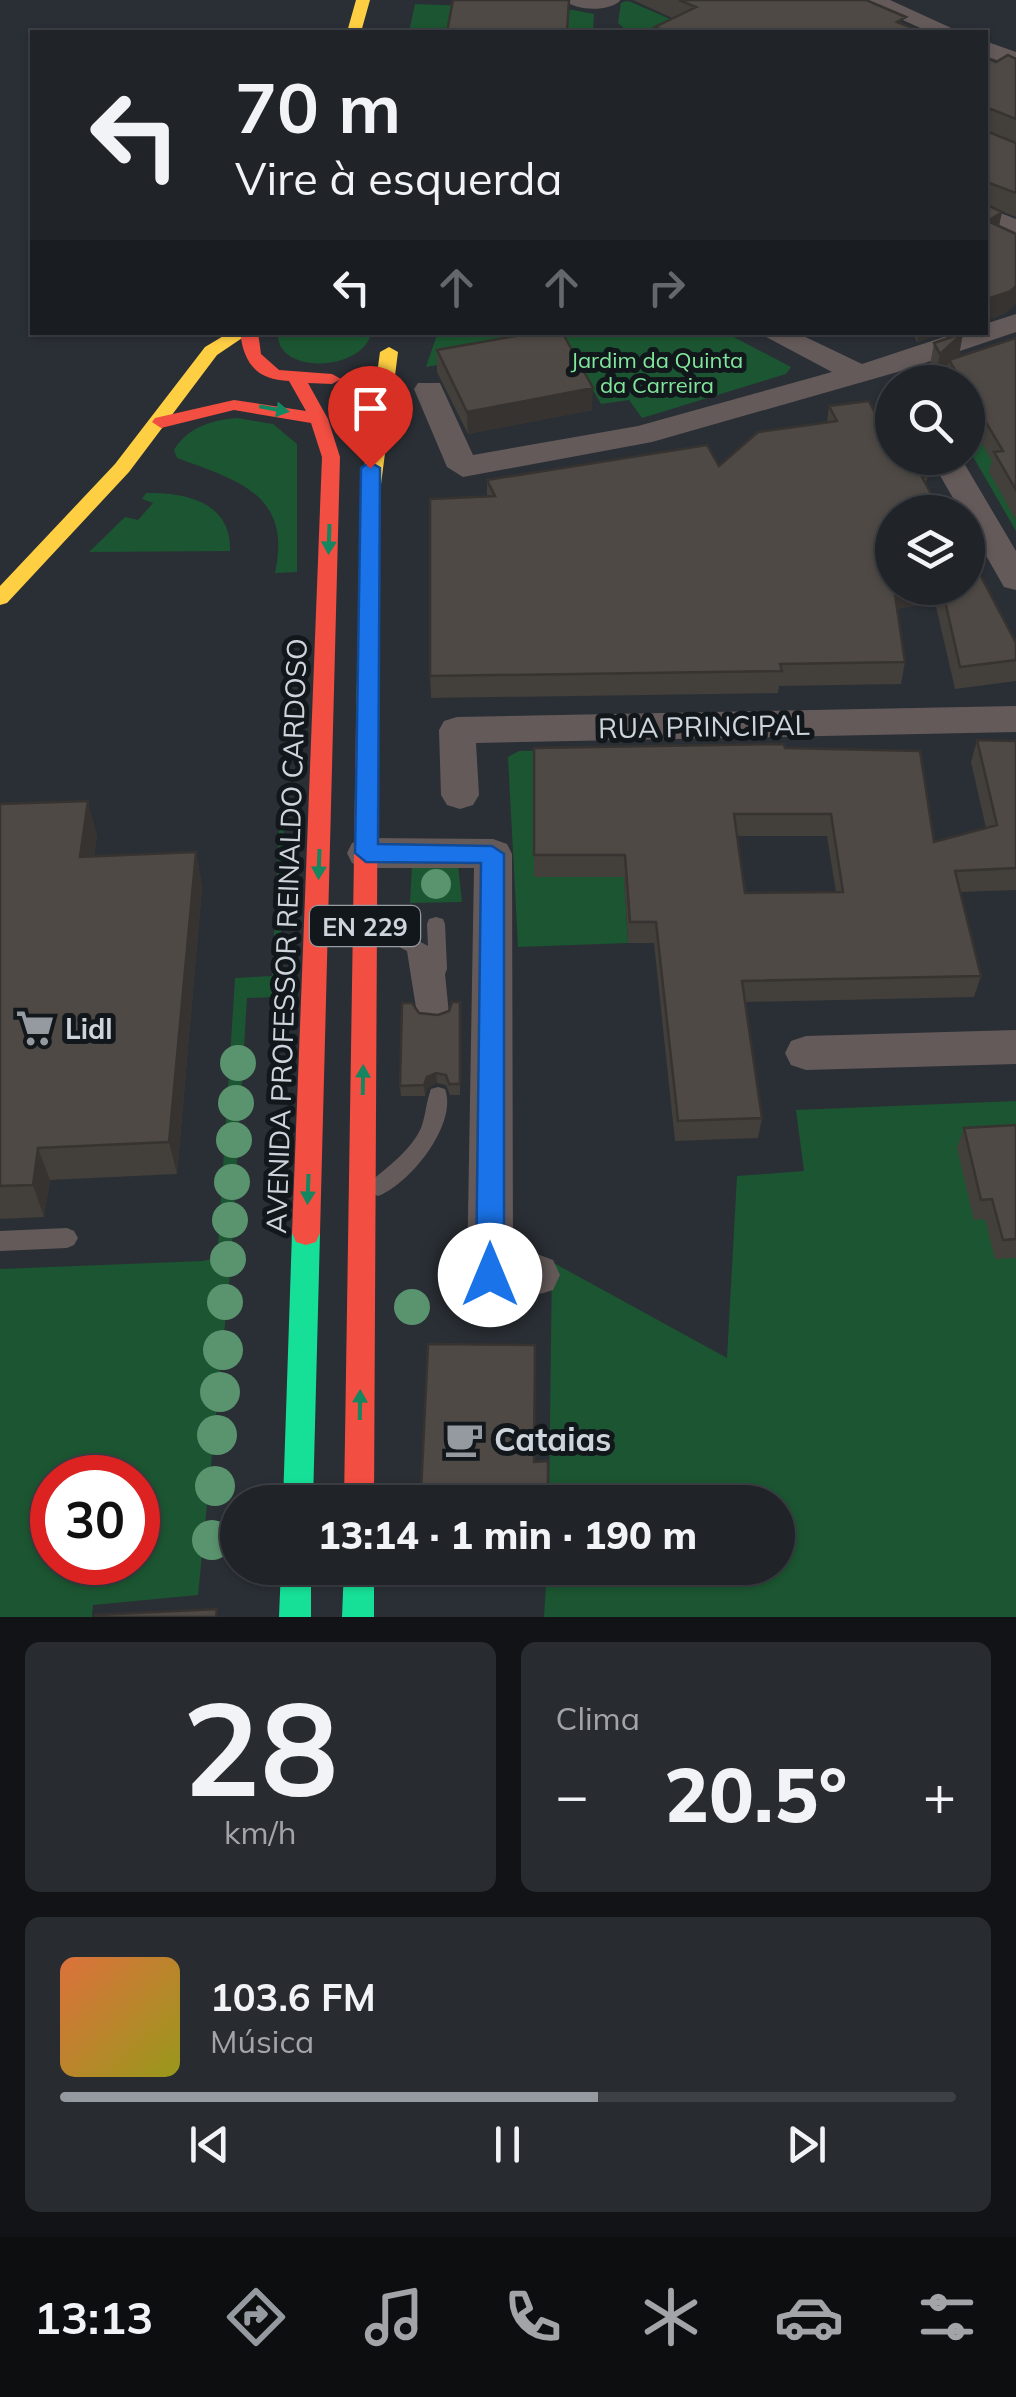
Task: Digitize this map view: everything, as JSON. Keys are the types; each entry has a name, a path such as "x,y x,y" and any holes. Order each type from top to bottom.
{"main road":[{"path":"355,30 364,0"},
{"path":"0,598 161,422 211,351 240,335"},
{"name":"EN 229","path":"247,335 252,356 286,377 356,374 392,342"},
{"name":"EN 229","path":"359,1485 370,477 377,406 392,342"},
{"path":"161,422 286,377"},
{"name":"AVENIDA PROFESSOR REINALDO CARDOSO","path":"286,377 319,418 331,456 299,1485"},
{"path":"161,422 234,405 319,418"},
{"path":"295,1617 296,1585"},
{"path":"358,1585 358,1617"}],"street":[{"path":"576,0 609,1 603,30"},
{"path":"870,0 943,30"},
{"path":"988,49 1014,60"},
{"path":"988,73 1014,60"},
{"path":"988,216 1016,229"},
{"path":"918,365 1016,323"},
{"path":"777,335 857,374"},
{"path":"430,389 463,467 642,435 857,374 875,374"},
{"path":"955,475 1016,580"},
{"name":"RUA PRINCIPAL","path":"460,796 457,730 1016,719"},
{"path":"366,853 492,854 490,1275 537,1275"},
{"path":"806,1053 1016,1048"}],"lane":[{"path":"365,921 416,946 438,970"},
{"path":"416,946 433,1014 438,970 436,924"},
{"path":"362,1199 417,1156 430,1135 432,1096"},
{"path":"0,1241 68,1238"}],"green space":[{"path":"631,2 684,25 674,30 626,30 618,23 621,3"},
{"path":"415,4 594,14 593,30 409,30"},
{"path":"278,335 370,335 365,346 338,361 305,362 281,347"},
{"name":"Jardim da Quinta da Carreira","path":"437,335 730,335 791,367 786,374 642,418 629,400 601,404 565,342 426,367"},
{"path":"1016,339 1016,531 984,475 985,365 945,365"},
{"path":"237,418 273,424 297,444 297,572 275,573 276,525 256,495 221,475 177,458 174,450 193,430"},
{"path":"146,493 190,498 215,511 229,534 230,551 89,552 125,517 138,520 153,503 142,499"},
{"path":"639,749 624,878 628,943 518,947 508,757 519,751"},
{"path":"284,829 279,997 247,998 232,1245 218,1245 235,978 272,976 279,830"},
{"path":"412,865 458,865 462,902 410,903"},
{"path":"1016,1101 1016,1617 544,1617 546,1585 795,1585 795,1485 549,1485 552,1262 727,1358 737,1176 804,1171 796,1110"},
{"path":"232,1254 198,1595 93,1605 92,1617 0,1617 0,1269 203,1261"}],"building":[{"path":"453,0 569,0 567,30 447,30"},
{"path":"679,0 866,0 906,17 897,22 918,30 655,27 696,7"},
{"path":"1008,55 1016,59 1016,119 988,111 988,58 996,62"},
{"path":"988,132 1016,143 1016,193 988,182"},
{"path":"988,205 1002,212 988,221"},
{"path":"988,221 1016,234 1016,286 988,299"},
{"path":"521,335 564,335 593,388 467,412 437,350"},
{"path":"957,335 961,335 940,354 934,343"},
{"path":"1016,338 1016,490 994,452 1003,451 985,421 985,365 952,365 949,360"},
{"path":"869,401 875,413 875,475 928,476 922,477 932,495 875,495 875,605 897,605 905,662 780,664 782,671 430,676 430,499 495,496 487,480 707,445 719,466 758,432 837,421 829,406"},
{"path":"985,584 1016,643 1016,660 960,667 946,605 985,605"},
{"path":"977,740 1016,741 1016,868 955,871 981,976 742,981 762,1118 678,1121 656,922 630,922 625,855 534,855 534,748 784,744 785,748 920,751 934,842 997,825","holes":["734,814 831,814 843,892 745,893"]},
{"path":"88,801 80,857 196,852 169,1142 38,1148 33,1185 0,1186 0,804"},
{"path":"452,1002 460,1002 460,1084 449,1084 446,1075 436,1073 427,1077 424,1085 400,1086 402,1003 412,1003 419,1013 438,1015 449,1011"},
{"path":"1016,1125 1016,1239 1003,1240 992,1199 981,1200 964,1128"},
{"path":"428,1344 535,1345 534,1462 548,1461 548,1485 421,1485"},
{"path":"217,1609 216,1617 95,1617 95,1615"}],"traffic: fast":[{"path":"299,1485 306,1233"},
{"path":"295,1617 296,1585"},
{"path":"358,1617 359,1585"}],"traffic: slow":[{"path":"355,30 363,0"},
{"path":"0,598 122,468 211,351 238,335"},
{"path":"367,727 371,492 380,398 389,352"}],"traffic: jam":[{"path":"249,335 252,356 274,375 332,379"},
{"path":"297,379 319,419 331,457 306,1233"},
{"path":"161,422 234,405 319,419"},
{"path":"359,1485 367,727"}],"place":[{"name":"Lidl","path":"35,1028"},
{"name":"Cataias","path":"464,1439"}],"route":[{"path":"370,468 366,853 492,854 490,1275"}]}
